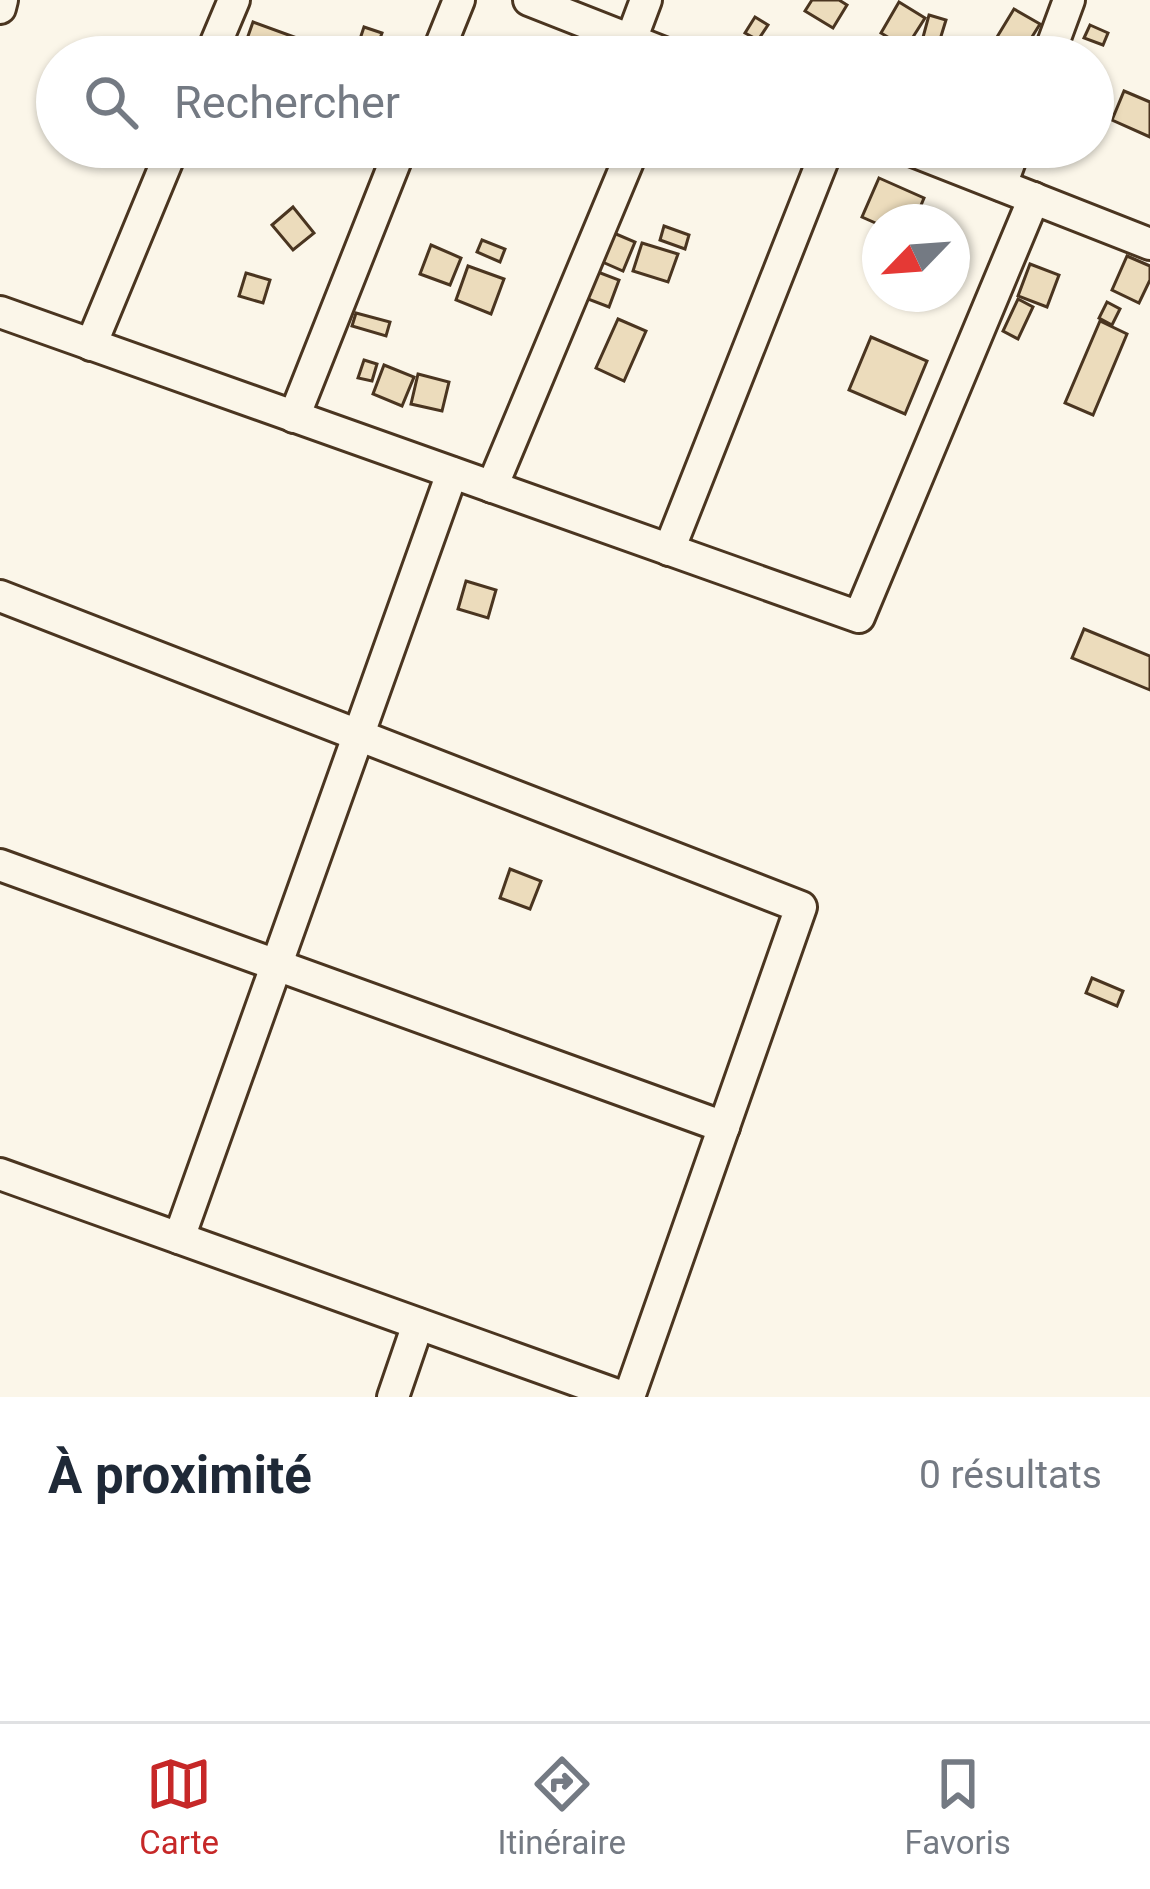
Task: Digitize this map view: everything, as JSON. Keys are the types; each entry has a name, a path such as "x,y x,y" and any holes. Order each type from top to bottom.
{"street":[{"path":"219,36 234,0"},
{"path":"444,36 459,0"},
{"path":"529,0 621,36"},
{"path":"632,36 646,0"},
{"path":"1056,36 1069,0"},
{"path":"91,344 164,168"},
{"path":"294,417 393,168"},
{"path":"492,487 625,168"},
{"path":"669,550 820,168"},
{"path":"957,168 1150,244"},
{"path":"1000,185 1007,168"},
{"path":"0,312 859,617 1034,198"},
{"path":"179,1238 452,473"},
{"path":"0,596 801,907 626,1397 0,1174"},
{"path":"0,866 724,1126"},
{"path":"393,1397 418,1324"}],"building":[{"path":"812,0 839,0 847,5 833,28 805,11"},
{"path":"899,2 925,18 914,36 881,33"},
{"path":"1014,9 1040,24 1033,36 998,36"},
{"path":"929,15 946,20 941,36 923,36"},
{"path":"755,17 768,25 761,36 745,33"},
{"path":"253,22 291,36 248,36"},
{"path":"1090,25 1108,33 1107,36 1085,36"},
{"path":"364,27 382,33 381,36 361,36"},
{"path":"1124,91 1150,102 1150,137 1114,121"},
{"path":"879,178 924,198 922,204 868,204"},
{"path":"293,207 314,233 293,250 272,225"},
{"path":"664,226 689,235 685,249 660,240"},
{"path":"609,231 635,242 623,271 598,260"},
{"path":"482,240 505,249 500,262 477,252"},
{"path":"642,243 678,254 668,282 633,271"},
{"path":"431,245 461,258 450,285 420,274"},
{"path":"1127,256 1150,266 1150,280 1139,303 1112,290"},
{"path":"1030,264 1059,275 1047,307 1018,296"},
{"path":"468,266 504,279 491,314 456,300"},
{"path":"590,269 619,280 609,307 580,296"},
{"path":"246,273 270,280 263,303 239,296"},
{"path":"1018,299 1033,307 1018,339 1003,331"},
{"path":"1107,302 1120,309 1112,325 1099,318"},
{"path":"356,313 390,322 386,336 352,326"},
{"path":"618,319 646,331 624,381 596,368"},
{"path":"1100,321 1127,334 1093,415 1065,403"},
{"path":"871,337 927,361 905,414 849,390"},
{"path":"364,360 377,364 372,381 358,378"},
{"path":"384,365 414,377 402,406 373,394"},
{"path":"418,374 449,382 442,411 411,404"},
{"path":"466,581 496,590 488,618 458,609"},
{"path":"1084,629 1150,656 1150,690 1072,658"},
{"path":"510,869 541,881 530,909 500,898"},
{"path":"1092,978 1123,991 1117,1006 1086,993"}]}
